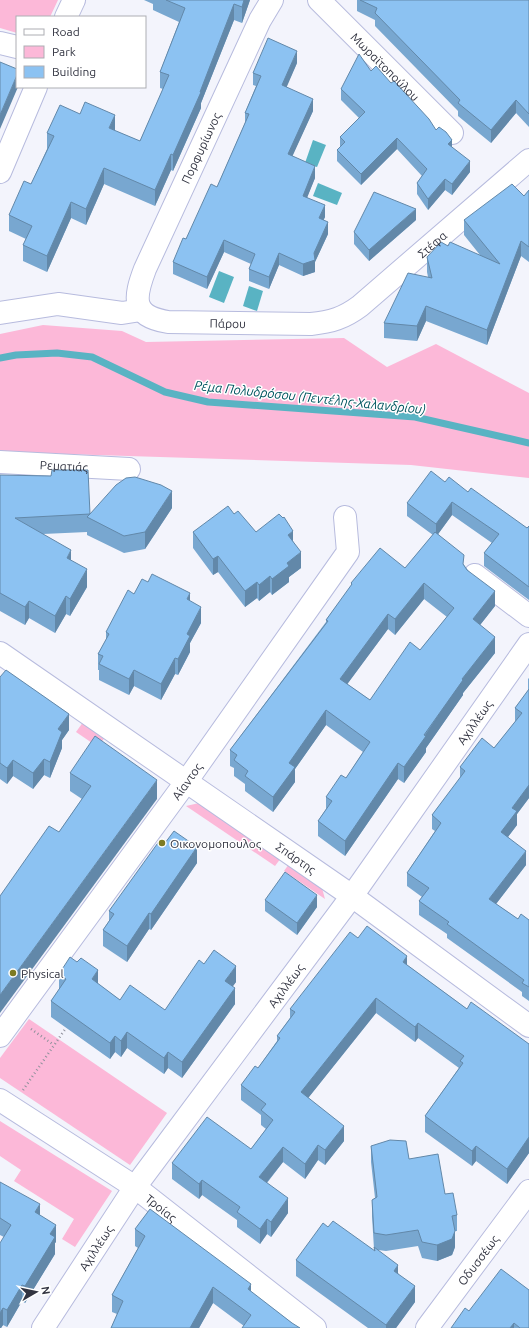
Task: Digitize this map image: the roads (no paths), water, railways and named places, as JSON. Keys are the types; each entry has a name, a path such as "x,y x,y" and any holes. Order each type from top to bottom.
{"street":[{"path":"66,16 74,0"},
{"name":"Πορφυρίωνος","path":"139,304 145,269 260,20 272,0"},
{"name":"Μωραϊτοπούλου","path":"319,0 452,133"},
{"path":"0,43 16,47"},
{"path":"0,172 36,88"},
{"name":"Στέφα","path":"331,322 349,315 360,306 529,160"},
{"path":"0,313 58,304 122,313 139,304"},
{"name":"Πάρου","path":"139,304 152,319 168,322 311,324 331,322"},
{"name":"Ρεματιάς","path":"0,462 128,469"},
{"name":"Αίαντος","path":"0,1036 186,782 348,552 345,518"},
{"path":"475,575 529,616"},
{"name":"Αχιλλέως","path":"43,1328 134,1187 352,896 529,644"},
{"name":"Σπάρτης","path":"0,653 352,896 529,1026"},
{"name":"Τροίας","path":"6,1103 134,1187 315,1328"},
{"name":"Οδυσσέως","path":"427,1328 529,1191"}],"water":[{"path":"313,140 326,145 317,167 305,163"},
{"path":"318,183 342,193 337,205 313,196"},
{"path":"219,271 234,277 224,303 209,297"},
{"path":"249,286 263,291 257,311 243,306"}],"waterway":[{"name":"Ρέμα Πολυδρόσου (Πεντέλης-Χαλανδρίου)","path":"0,358 16,355 57,353 92,357 165,392 208,402 415,417 529,443"}],"place":[{"name":"Οικονομοπουλος","path":"162,843"},
{"name":"Physical","path":"13,973"}]}
